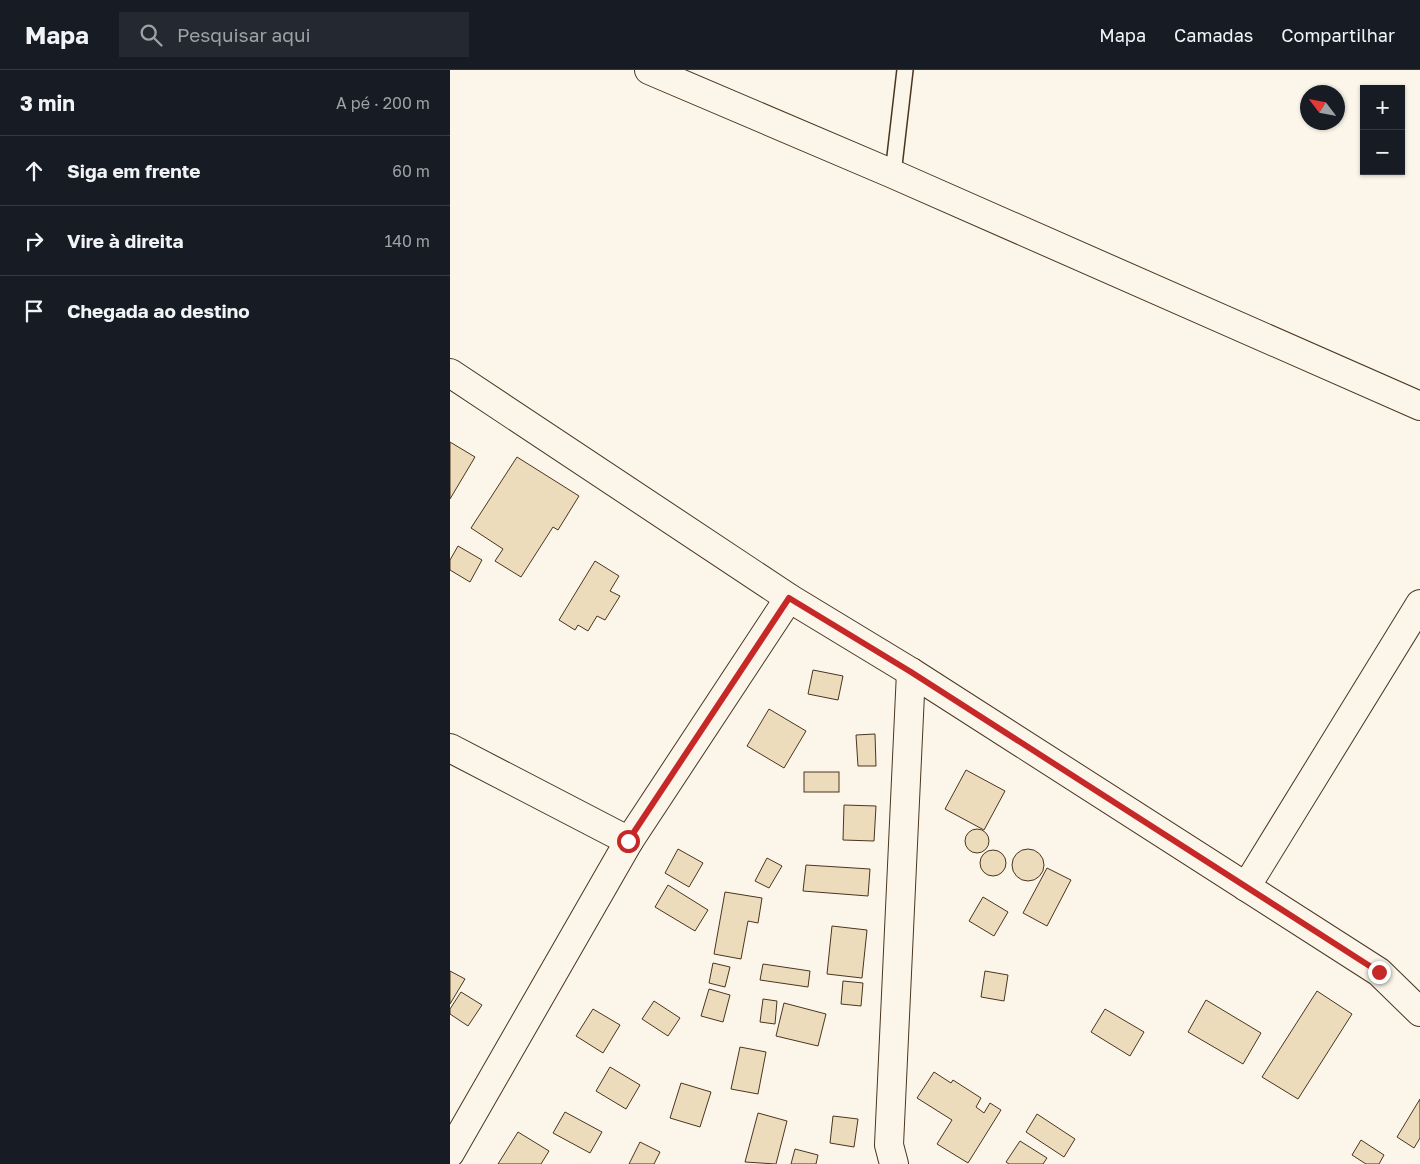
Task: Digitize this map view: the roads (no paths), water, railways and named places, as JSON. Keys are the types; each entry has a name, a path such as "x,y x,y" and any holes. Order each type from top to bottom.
{"street":[{"path":"649,70 893,174 1420,406"},
{"path":"450,373 789,598 911,672 1379,972 1420,1012"},
{"path":"450,1153 628,841 789,598"},
{"path":"1246,886 1420,604"},
{"path":"894,1164 890,1145 911,672"},
{"path":"450,748 628,841"}],"lane":[{"path":"893,174 905,70"}]}
